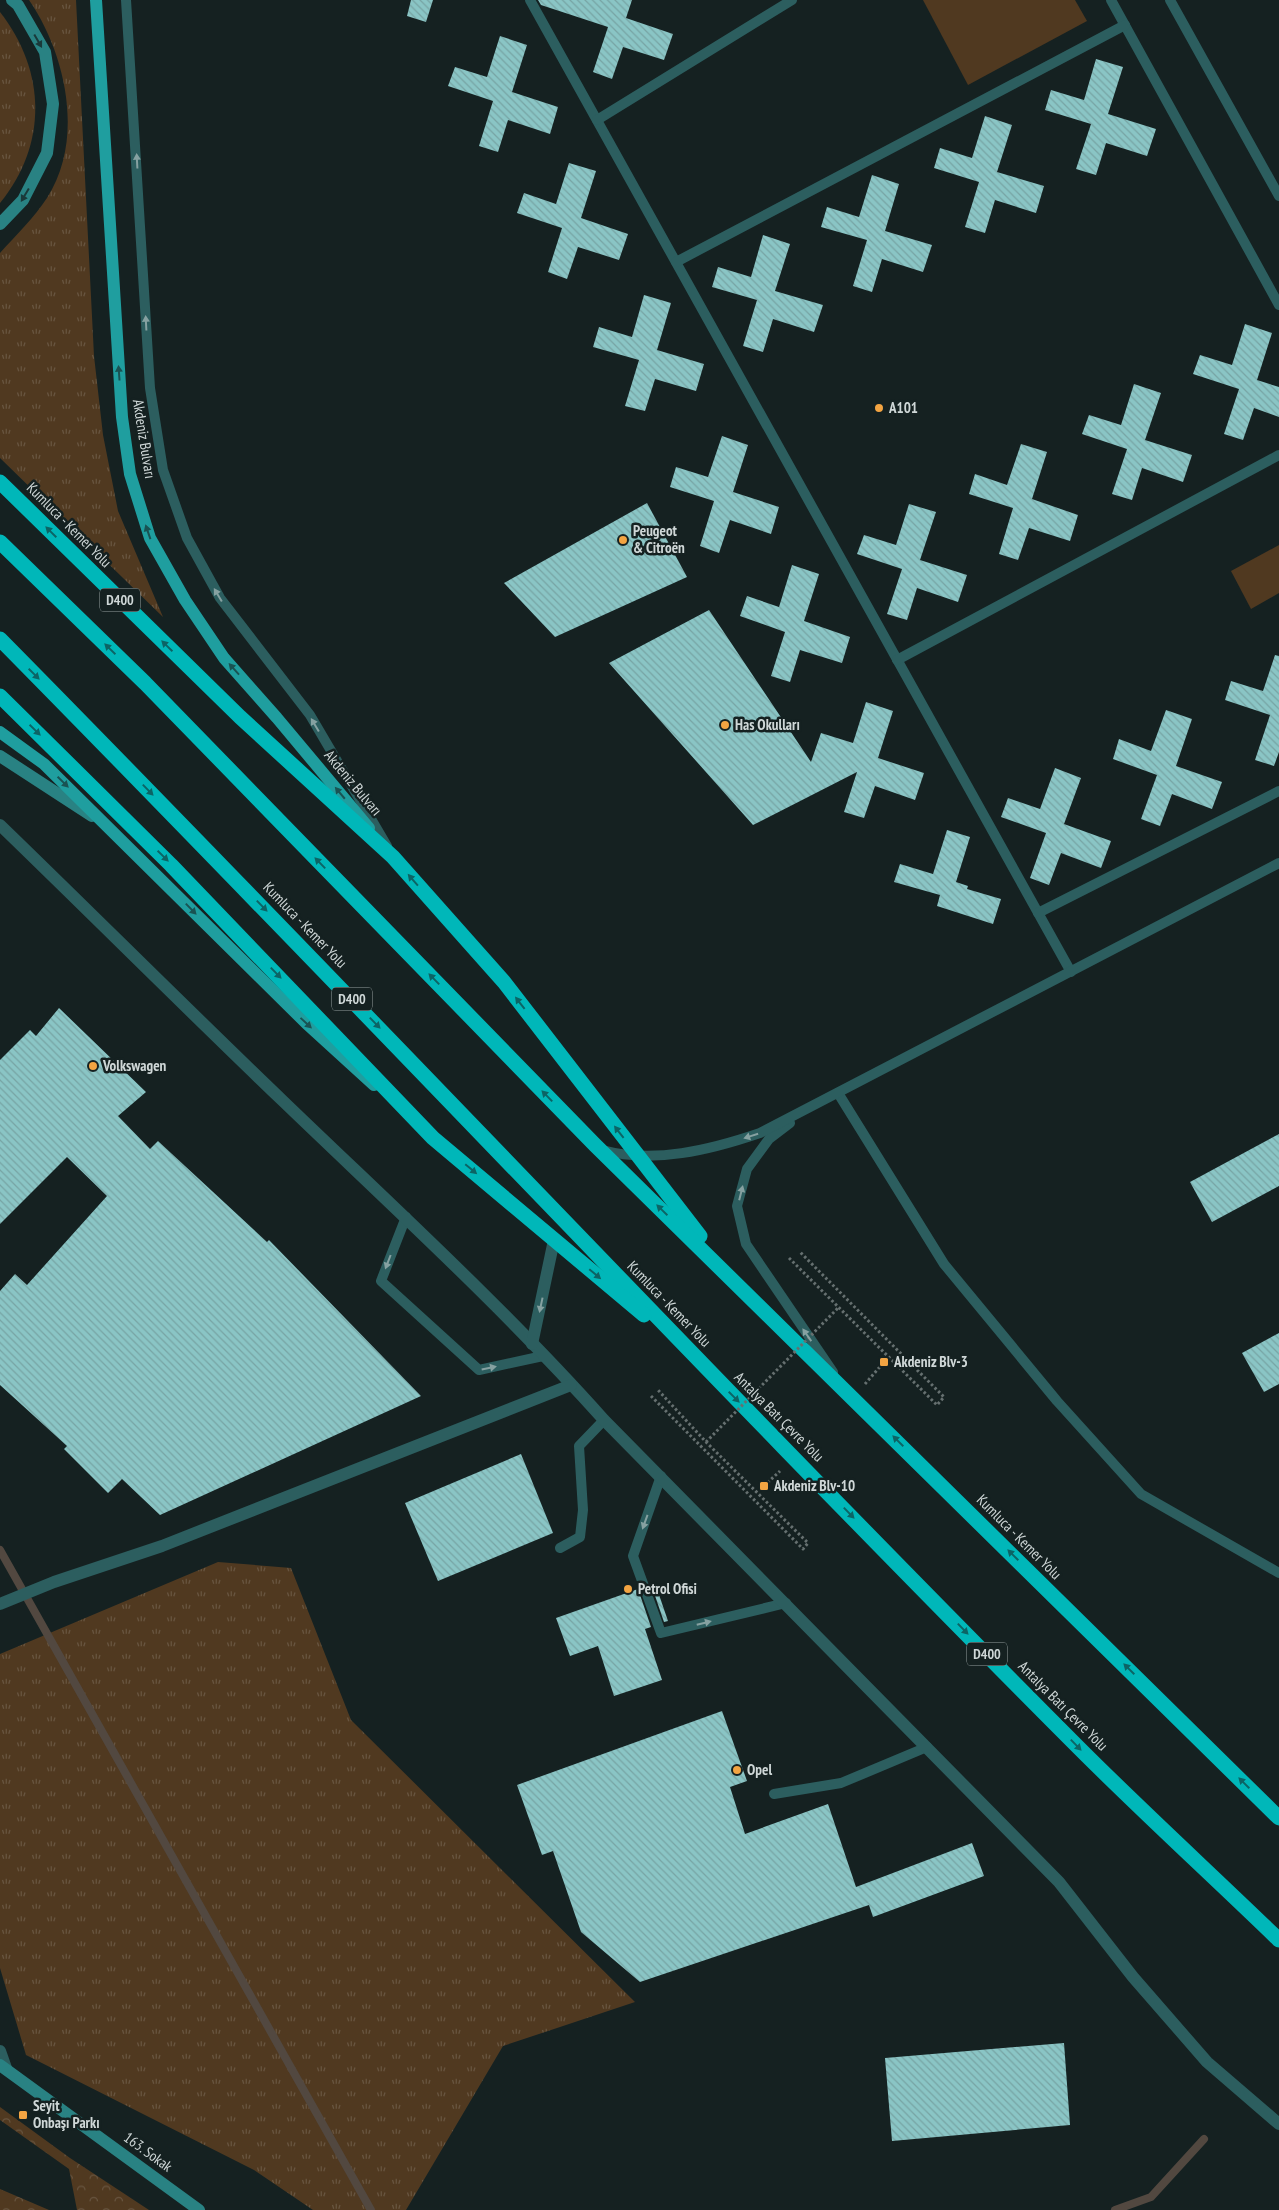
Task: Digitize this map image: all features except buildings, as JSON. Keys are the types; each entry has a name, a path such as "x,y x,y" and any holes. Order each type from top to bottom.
{"highway":[{"name":"Kumluca - Kemer Yolu","path":"0,482 240,717 393,857 504,982 735,1281"},
{"name":"Kumluca - Kemer Yolu","path":"0,542 144,683 601,1150 1279,1818"},
{"name":"Kumluca - Kemer Yolu","path":"0,639 386,1034 701,1362"},
{"name":"Kumluca - Kemer Yolu","path":"0,696 171,865 433,1138 701,1362"},
{"name":"Antalya Batı Çevre Yolu","path":"701,1362 1083,1752 1279,1940"}],"main road":[{"name":"Akdeniz Bulvarı","path":"96,0 122,417 130,474 150,538 185,600 224,658 277,718 393,857"},
{"path":"0,732 44,764 306,1023 433,1138"}],"street":[{"path":"0,224 23,200 47,152 53,104 45,52 18,5 12,0"},
{"path":"0,756 109,827"},
{"path":"0,824 284,1103 406,1217 532,1344 604,1420 1059,1882 1133,1977 1207,2062 1279,2124"},
{"path":"532,1344 554,1240"},
{"path":"0,1604 54,1582 162,1546 571,1385"},
{"path":"0,2051 3,2067"},
{"name":"163. Sokak","path":"3,2067 200,2210"}],"lane":[{"path":"126,0 150,388 163,470 187,538 220,598 310,715 393,857"},
{"path":"530,0 1071,972"},
{"path":"597,120 792,0"},
{"path":"1111,0 1279,305"},
{"path":"1170,0 1279,196"},
{"path":"676,262 1125,26"},
{"path":"897,660 1279,455"},
{"path":"1038,913 1279,791"},
{"path":"601,1150 622,1156 688,1152 725,1145 760,1133 1279,863"},
{"path":"838,1094 944,1264 1057,1401 1141,1494 1279,1573"},
{"path":"810,1108 769,1139 747,1169 737,1206 746,1244 849,1393"},
{"path":"406,1217 381,1281 479,1370 543,1356"},
{"path":"560,1548 580,1537 583,1510 579,1446 604,1420"},
{"path":"661,1476 633,1556 661,1633 786,1603"},
{"path":"774,1794 842,1784 927,1747"}],"path":[{"path":"789,1258 937,1405 944,1397 800,1252"},
{"path":"706,1442 838,1308"},
{"path":"849,1393 884,1362"},
{"path":"651,1396 803,1548 808,1543 706,1442 658,1390"}],"green space":[{"path":"29,0 76,0 94,356 103,435 118,511 163,617 0,458 0,253 47,198 59,175 65,150 68,124 66,97 53,45"},
{"path":"923,0 1075,0 1087,21 968,85"},
{"path":"0,12 15,35 26,58 33,83 35,108 33,132 27,157 16,180 0,203"},
{"path":"1279,545 1279,593 1251,609 1231,571"},
{"path":"218,1562 291,1568 351,1720 635,2002 503,2046 406,2210 313,2210 254,2170 26,2055 0,1968 0,1654"},
{"name":"Seyit Onbaşı Parkı","path":"0,2107 70,2158 149,2210 77,2210 69,2169 0,2120"},
{"path":"0,2189 49,2210 0,2210"}],"waterway":[{"path":"0,1550 371,2210"},
{"path":"1115,2210 1151,2197 1204,2139"}],"place":[{"name":"A101","path":"879,408"},
{"name":"Peugeot & Citroën","path":"623,540"},
{"name":"Has Okulları","path":"725,725"},
{"name":"Volkswagen","path":"93,1066"},
{"name":"Akdeniz Blv-3","path":"884,1362"},
{"name":"Akdeniz Blv-10","path":"764,1486"},
{"name":"Petrol Ofisi","path":"628,1589"},
{"name":"Opel","path":"737,1770"},
{"name":"Seyit Onbaşı Parkı","path":"23,2115"}]}
